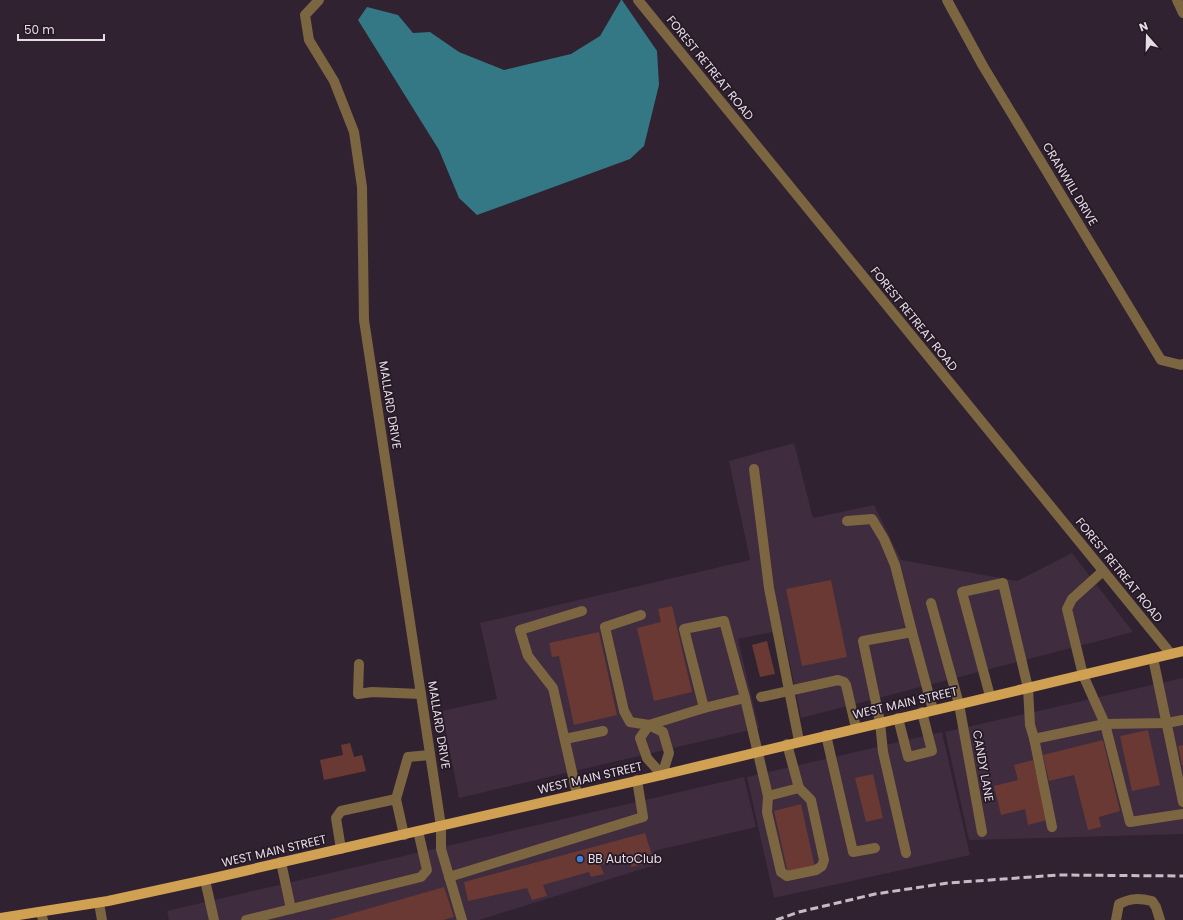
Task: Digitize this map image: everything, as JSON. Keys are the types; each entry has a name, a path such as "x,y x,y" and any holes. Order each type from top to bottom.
{"main road":[{"name":"WEST MAIN STREET","path":"0,918 42,916 205,880 662,775 787,744 1183,651"}],"street":[{"name":"MALLARD DRIVE","path":"319,0 305,15 309,40 334,81 354,132 362,187 364,320 441,826 441,849 462,920"},
{"name":"FOREST RETREAT ROAD","path":"638,0 1171,654"},
{"name":"CRANWILL DRIVE","path":"948,0 983,66 1161,360 1183,364"},
{"path":"1177,0 1183,13"},
{"path":"754,469 769,588 799,742"},
{"path":"847,522 872,519 884,539 895,565 933,710"},
{"path":"1103,571 1072,599 1067,609 1083,675 1105,724 1130,822 1183,814"},
{"path":"990,696 962,592 1003,583 1028,688 1030,726 1052,827"},
{"name":"CANDY LANE","path":"931,603 959,704 982,832"},
{"path":"577,794 553,688 528,656 520,630 582,611"},
{"path":"641,615 605,627 624,711 630,722 650,725 663,732 669,754 662,775"},
{"path":"704,708 684,628 724,621 745,698 756,752 768,796 767,812 781,872 787,876 816,870 822,866 824,860 811,800 799,788 787,744"},
{"path":"906,854 883,752 880,722 863,641 912,632"},
{"path":"1153,658 1183,802"},
{"path":"359,664 358,694 372,692 421,694"},
{"path":"761,697 838,680 844,682 846,685 856,728"},
{"path":"662,775 647,758 640,738 650,725 704,708 745,698"},
{"path":"898,718 908,757 932,751 922,712"},
{"path":"1034,739 1105,724 1166,723 1183,720"},
{"path":"565,739 603,731"},
{"path":"826,735 853,852 875,848"},
{"path":"404,834 396,799 408,757 430,755"},
{"path":"450,877 643,817 637,780"},
{"path":"768,796 799,788"},
{"path":"341,849 336,818 342,811 396,799"},
{"path":"246,920 276,917 292,909 421,877 427,870 418,831"},
{"path":"281,862 292,909"},
{"path":"205,880 214,920"},
{"path":"1116,920 1119,904 1128,900 1140,898 1152,901 1156,907 1160,920"},
{"path":"99,903 102,920"}],"shaded area":[{"path":"794,443 813,518 874,505 901,560 1017,581 1072,553 1133,632 801,718 783,630 738,639 759,728 459,798 442,711 497,699 480,623 750,560 729,461"},
{"path":"1183,678 1183,834 969,840 945,732"},
{"path":"942,732 970,855 774,898 747,777"},
{"path":"744,777 756,827 654,851 658,864 479,920 169,920 167,911"}],"water":[{"path":"621,0 657,51 659,85 644,146 630,159 477,215 459,198 439,150 358,20 367,7 398,15 413,33 430,32 459,52 504,70 571,54 600,36"}],"building":[{"path":"831,580 847,657 802,666 786,589"},
{"path":"672,606 692,692 654,701 637,628 661,622 658,609"},
{"path":"599,632 617,715 574,725 559,656 552,657 549,643"},
{"path":"767,641 775,674 760,677 752,645"},
{"path":"1148,730 1160,785 1132,791 1120,736"},
{"path":"1103,740 1120,811 1099,817 1101,827 1088,830 1074,775 1049,781 1043,755"},
{"path":"350,743 354,757 362,755 366,771 324,780 320,760 343,755 341,745"},
{"path":"1183,745 1183,765 1182,765 1178,746"},
{"path":"1033,760 1047,820 1028,825 1025,809 1001,815 994,786 1018,780 1014,765"},
{"path":"873,774 883,818 866,822 855,778"},
{"path":"801,804 815,868 788,874 774,811"},
{"path":"645,833 654,862 631,867 629,858 600,865 604,874 591,877 589,872 543,885 547,896 532,900 527,888 468,901 464,882"},
{"path":"444,887 454,917 443,920 329,920"}],"railway":[{"path":"776,920 799,912 875,894 948,883 1059,875 1183,876"}],"place":[{"name":"BB AutoClub","path":"580,859"}]}
